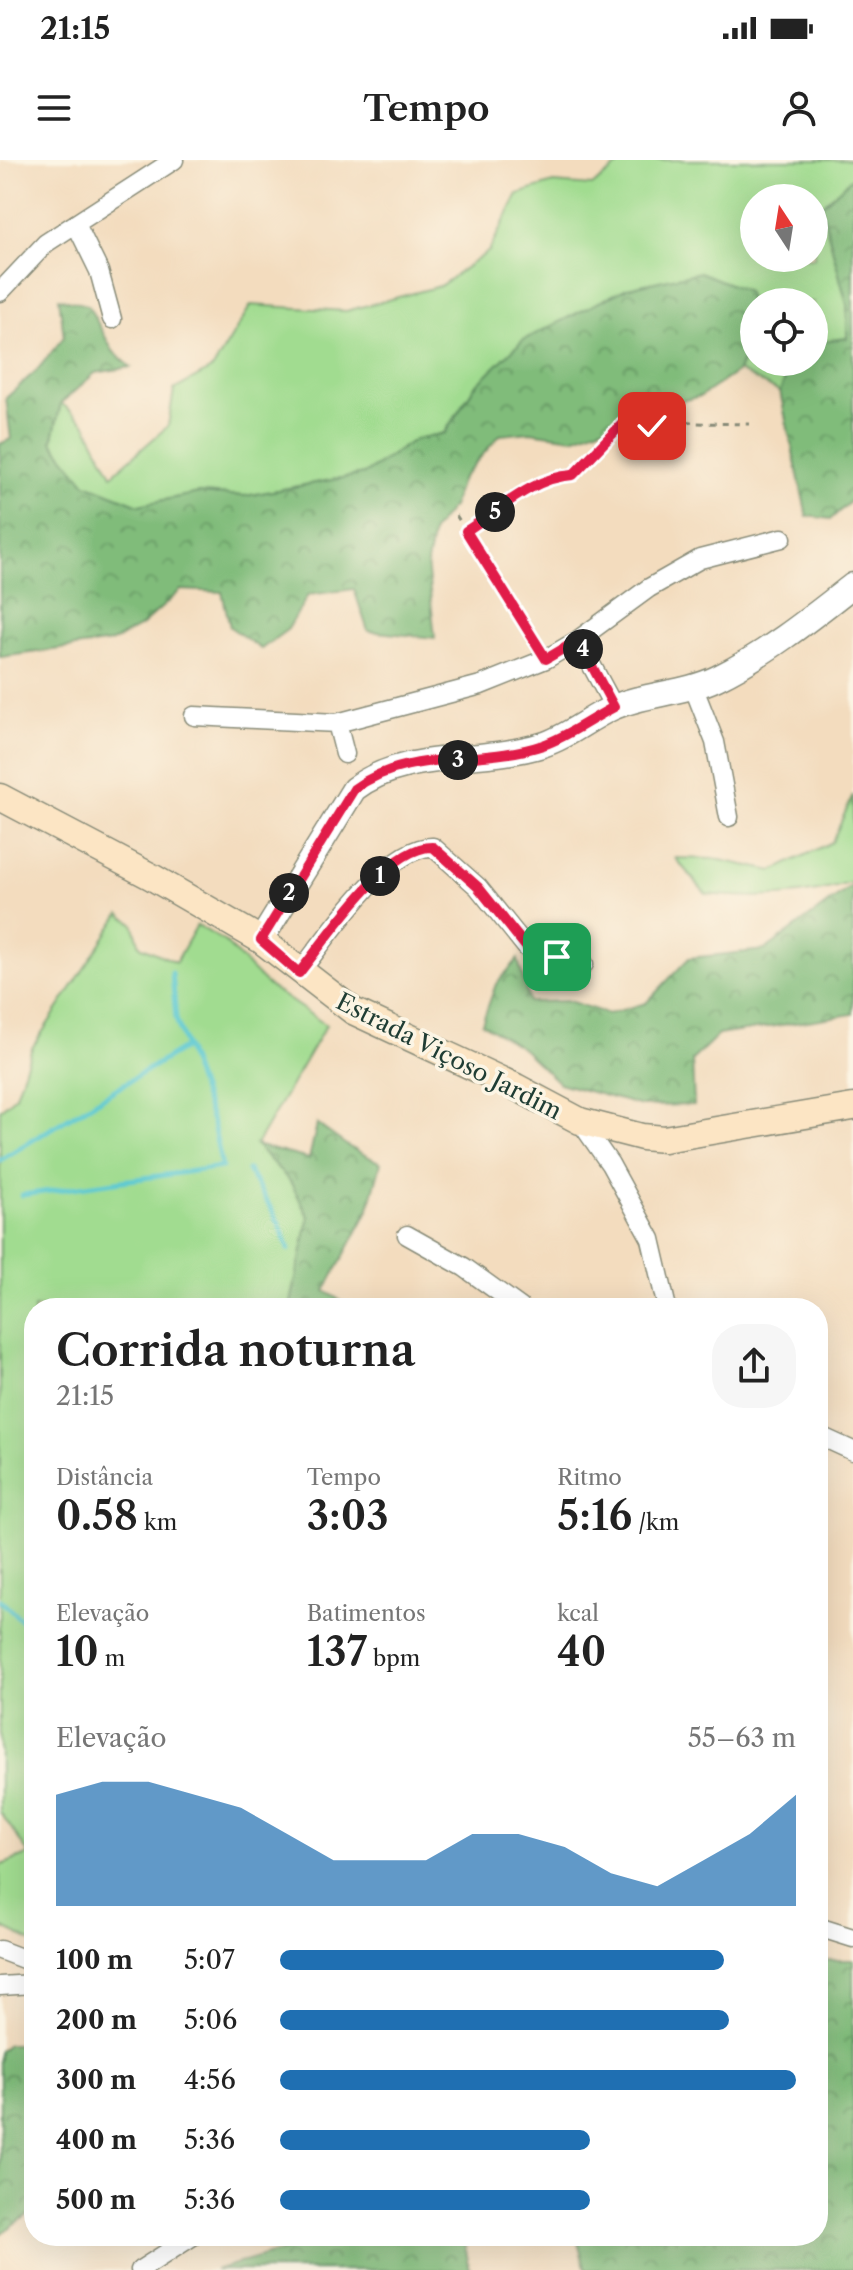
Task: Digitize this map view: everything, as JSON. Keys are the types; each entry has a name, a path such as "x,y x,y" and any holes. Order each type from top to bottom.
{"main road":[{"name":"Estrada Viçoso Jardim","path":"0,797 152,877 261,940 299,973 353,1011 502,1080 580,1121 642,1137 664,1139 853,1107"}],"street":[{"path":"0,292 46,243 174,160"},
{"path":"76,224 99,271 112,319"},
{"path":"194,716 262,722 337,723 481,685 546,659 680,568 700,559 782,538"},
{"path":"261,940 354,789 368,779 404,765 473,758 545,745 614,707 715,679 761,652 853,585"},
{"path":"578,640 614,707"},
{"path":"693,686 715,742 729,817"},
{"path":"337,723 345,754"},
{"path":"299,973 378,878 406,855 423,847 433,847 478,887 527,948 584,964"},
{"path":"580,1121 610,1164 651,1239 665,1298"},
{"path":"407,1235 464,1267 507,1298"},
{"path":"828,1440 853,1451"},
{"path":"828,1930 853,1938"},
{"path":"0,1950 24,1959"},
{"path":"0,1986 24,1985"},
{"path":"140,2270 177,2246"}],"path":[{"path":"466,531 523,492 555,476 573,475 625,421 652,426 660,416 696,423 750,424"},
{"path":"456,515 546,659"}],"green space":[{"path":"625,160 853,160 853,177 828,200 828,184 740,184 740,272 828,272 828,232 847,304 847,339 828,341 828,288 740,288 740,293 475,386 444,433 414,440 364,474 245,496 199,493 139,505 86,484 52,442 61,403 85,423 112,475 168,426 174,390 213,368 251,305 346,311 440,286 489,251 518,194 553,183 592,186"},
{"path":"853,177 853,499 831,519 807,516 780,392 786,376 828,376 828,340 847,338 847,304 828,232 828,200"},
{"path":"700,272 740,288 738,371 701,396 657,407 573,438 530,432 500,435 462,478 452,507 433,531 427,563 435,638 368,631 354,589 308,595 288,629 261,649 230,627 222,592 181,590 141,626 112,642 0,657 0,444 11,439 6,398 38,369 64,337 59,298 88,305 113,351 131,367 95,373 61,403 52,442 86,484 139,505 199,493 245,496 364,474 414,440 445,433 475,386 523,340 627,288"},
{"path":"748,376 786,376 780,392"},
{"path":"853,795 853,882 780,896 706,894 675,858 715,859 773,871 832,842"},
{"path":"853,885 853,1014 718,1035 692,1060 694,1105 642,1106 559,1083 523,1049 482,1023 496,984 518,959 529,1002 569,1001 608,1014 646,1003 689,958 765,950"},
{"path":"120,914 133,923 140,946 176,962 197,925 225,942 266,984 326,1025 256,1145 290,1181 309,1217 292,1298 24,1298 24,1847 0,1812 0,1110 16,1095 32,1048"},
{"path":"317,1124 349,1147 381,1163 368,1211 325,1291 337,1298 292,1298 309,1217 290,1181 256,1145 309,1159"},
{"path":"24,1856 24,1938 0,1926 0,1866"},
{"path":"828,1960 853,1960 853,2270 586,2270 579,2246 828,2246"},
{"path":"8,2044 24,2044 24,2218 0,2234 0,2051"},
{"path":"287,2246 465,2246 470,2270 214,2270 286,2250"}],"waterway":[{"path":"22,1195 222,1167 213,1124 176,1019 172,973"},
{"path":"0,1160 185,1047"},
{"path":"248,1170 279,1222 289,1250"},
{"path":"0,1600 24,1623"}],"route":[{"path":"557,957 527,948 478,887 433,847 423,847 406,855 378,878 299,973 261,940 354,789 368,779 404,765 509,753 545,745 614,707 578,640 546,659 466,531 523,492 555,476 573,475 625,421 652,426"}]}
